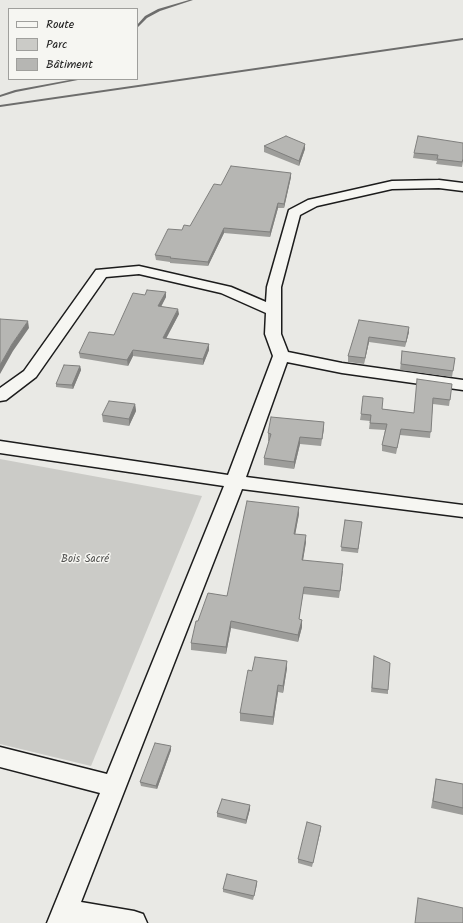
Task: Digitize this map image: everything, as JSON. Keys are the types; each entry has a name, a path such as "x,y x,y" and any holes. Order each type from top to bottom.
{"street":[{"path":"134,923 63,917 113,786 235,482 281,356 273,334 274,287 294,213 313,203 392,185 439,184 463,187"},
{"path":"0,396 30,374 101,274 138,270 226,290 274,311"},
{"path":"281,356 342,368 463,386"},
{"path":"0,447 235,482 463,511"},
{"path":"0,757 113,786"}],"green space":[{"name":"Bois Sacré","path":"0,459 202,496 91,766 0,744"}],"building":[{"path":"286,136 305,144 299,161 264,146"},
{"path":"418,136 463,143 462,162 437,159 438,155 414,153"},
{"path":"231,166 291,173 284,204 278,203 270,232 224,228 208,262 155,255 168,229 182,230 184,225 190,226 214,184 221,185"},
{"path":"147,290 166,292 158,306 178,309 163,338 209,344 203,359 133,350 127,360 79,353 89,332 114,335 133,293 145,295"},
{"path":"0,319 28,321 0,365"},
{"path":"359,320 409,327 406,342 369,337 365,358 348,356"},
{"path":"402,351 455,358 453,371 401,364"},
{"path":"64,365 80,366 72,385 56,384"},
{"path":"417,379 452,384 450,400 433,398 431,432 401,429 397,448 382,445 387,424 370,423 371,415 361,414 363,396 383,398 382,409 414,413"},
{"path":"109,401 135,404 129,419 102,415"},
{"path":"271,417 324,422 322,439 300,437 294,462 264,458 271,434 268,433"},
{"path":"247,501 299,507 294,534 306,535 302,560 343,564 340,591 304,587 299,619 302,620 298,635 231,621 226,647 191,643 196,621 198,621 208,593 227,596"},
{"path":"345,520 362,522 358,549 341,547"},
{"path":"374,656 390,663 388,690 372,688"},
{"path":"255,657 287,661 283,686 278,685 273,717 240,713 248,670 252,671"},
{"path":"155,743 171,746 156,786 140,782"},
{"path":"436,779 463,784 463,808 433,801"},
{"path":"222,799 250,805 246,820 217,813"},
{"path":"307,822 321,826 313,863 298,859"},
{"path":"227,874 257,881 254,896 223,889"},
{"path":"418,898 463,908 463,923 415,923"}],"waterway":[{"path":"138,26 146,17 159,10 192,0"},
{"path":"0,106 463,39"},
{"path":"0,96 15,91 76,80"}]}
